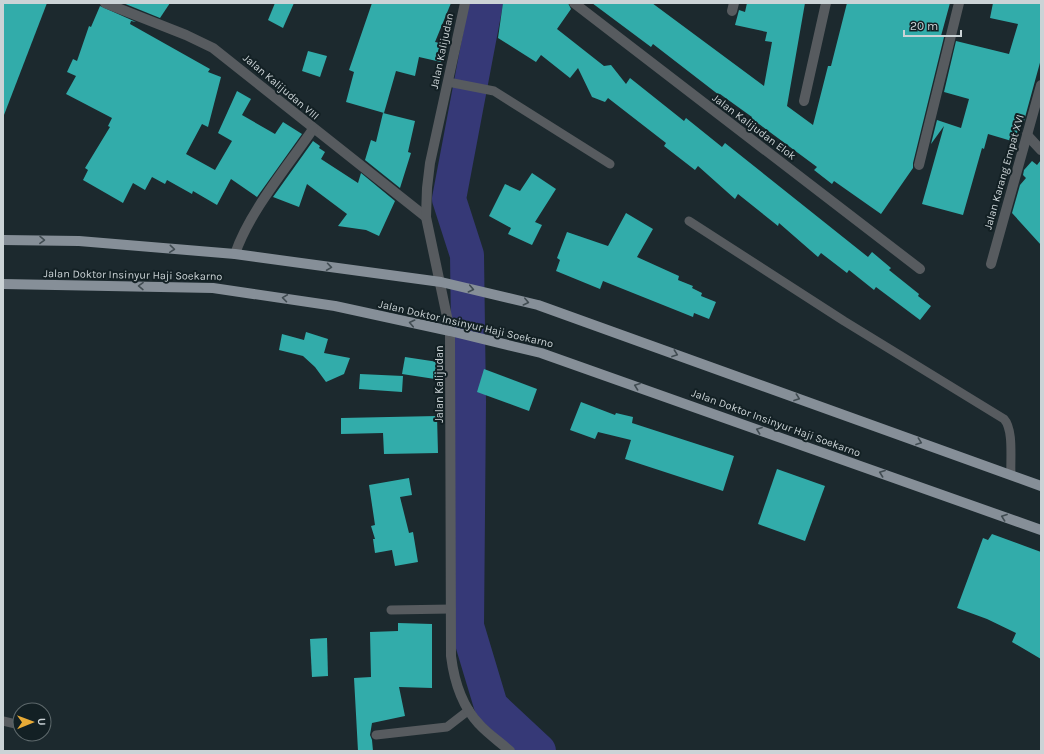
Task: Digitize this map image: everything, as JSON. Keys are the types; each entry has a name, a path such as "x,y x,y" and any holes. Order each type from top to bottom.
{"main road":[{"path":"3,240 79,241 235,254 441,282 538,304 1041,486"},
{"name":"Jalan Doktor Insinyur Haji Soekarno","path":"3,284 213,288 335,306 484,339 541,353 1041,530"}],"street":[{"name":"Jalan Kalijudan VIII","path":"106,3 186,35 213,48 235,64 313,129 426,217"},
{"name":"Jalan Kalijudan","path":"465,3 453,82 430,163 426,217 441,282 450,331 451,656 453,670 469,710 479,724 510,751"},
{"name":"Jalan Kalijudan Elok","path":"574,3 920,269"},
{"path":"804,100 826,3"},
{"path":"919,165 959,3"},
{"name":"Jalan Karang Empat XVI","path":"991,264 1041,86"},
{"path":"235,254 259,208 313,129"},
{"path":"1027,135 1041,150"}],"lane":[{"path":"453,82 494,91 610,164"},
{"path":"689,221 844,321 1004,419 1008,424 1010,431 1011,475"},
{"path":"391,610 451,609"},
{"path":"376,735 447,727 469,710"}],"building":[{"path":"3,3 47,3 4,115 3,115"},
{"path":"123,3 170,3 160,18"},
{"path":"275,3 294,3 283,28 268,20"},
{"path":"372,3 451,3 435,42 445,44 441,62 419,57 415,76 396,71 384,113 346,102 354,72 349,70"},
{"path":"503,3 568,3 571,9 557,29 604,66 611,65 626,84 630,78 684,121 686,118 722,147 725,143 868,257 872,252 891,268 889,270 919,294 918,296 931,306 920,320 876,287 874,290 849,270 847,273 821,253 818,257 779,223 778,226 738,194 735,199 698,166 695,170 664,146 666,143 608,98 605,102 592,97 578,68 570,78 541,55 536,62 498,38"},
{"path":"592,3 652,3 764,86 772,42 765,41 767,32 735,25 739,10 745,12 747,3 805,3 787,106 813,125 828,66 831,66 847,3 950,3 941,36 944,37 913,168 881,214 834,181 832,184 814,170 817,167 751,118 752,117 720,94 719,95 653,44 651,47"},
{"path":"993,3 1041,3 1041,59 1024,121 1021,120 1015,142 988,134 984,149 982,148 963,215 922,204 944,126 931,144 937,120 961,128 969,99 944,92 956,41 1009,54 1018,24 990,18"},
{"path":"100,6 136,22 131,21 130,24 210,69 208,72 221,77 208,127 202,124 186,154 215,170 232,141 218,133 237,91 251,99 242,115 275,134 283,122 302,134 257,197 231,179 217,205 193,191 192,194 167,180 165,184 152,177 145,190 133,183 123,203 83,180 88,170 85,168 110,127 108,126 112,118 66,94 76,76 67,72 73,59 77,61 89,26 91,27"},
{"path":"308,51 327,56 320,77 302,71"},
{"path":"383,113 415,121 408,152 411,153 400,188 365,160 371,140 376,142"},
{"path":"313,141 325,152 321,159 358,183 361,173 395,201 379,236 366,230 338,226 347,214 307,184 299,207 273,197"},
{"path":"1041,160 1041,245 1012,213 1020,185 1026,178 1023,175 1024,170 1032,161 1037,165"},
{"path":"532,173 556,189 535,222 542,225 532,245 508,234 511,228 489,216 505,184 520,191"},
{"path":"626,213 653,229 637,257 679,276 678,280 693,286 692,288 702,293 701,296 716,302 709,319 694,313 693,317 603,281 600,289 556,271 560,260 557,258 567,232 608,246"},
{"path":"306,332 328,339 324,353 350,358 344,374 326,382 315,367 303,356 279,350 282,334 304,340"},
{"path":"405,357 438,362 435,379 402,374"},
{"path":"484,369 537,389 529,411 477,392"},
{"path":"360,374 403,376 402,392 359,389"},
{"path":"581,402 615,415 616,413 633,417 632,423 734,456 723,491 625,459 631,440 598,432 595,439 570,430"},
{"path":"437,416 438,453 384,454 383,433 341,434 341,418"},
{"path":"777,469 825,486 805,541 758,524"},
{"path":"409,478 412,495 400,497 409,533 413,532 418,562 395,566 392,550 375,553 373,539 375,539 371,526 375,525 369,485"},
{"path":"992,534 1041,552 1041,659 1012,642 1016,633 987,619 957,608 983,538 988,540"},
{"path":"398,623 432,624 432,688 399,687 405,716 372,723 370,735 373,751 358,751 354,678 371,677 370,632 398,631"},
{"path":"327,638 328,676 312,677 310,639"}],"waterway":[{"path":"486,3 449,199 467,255 469,402 467,626 491,706 539,751"}]}
